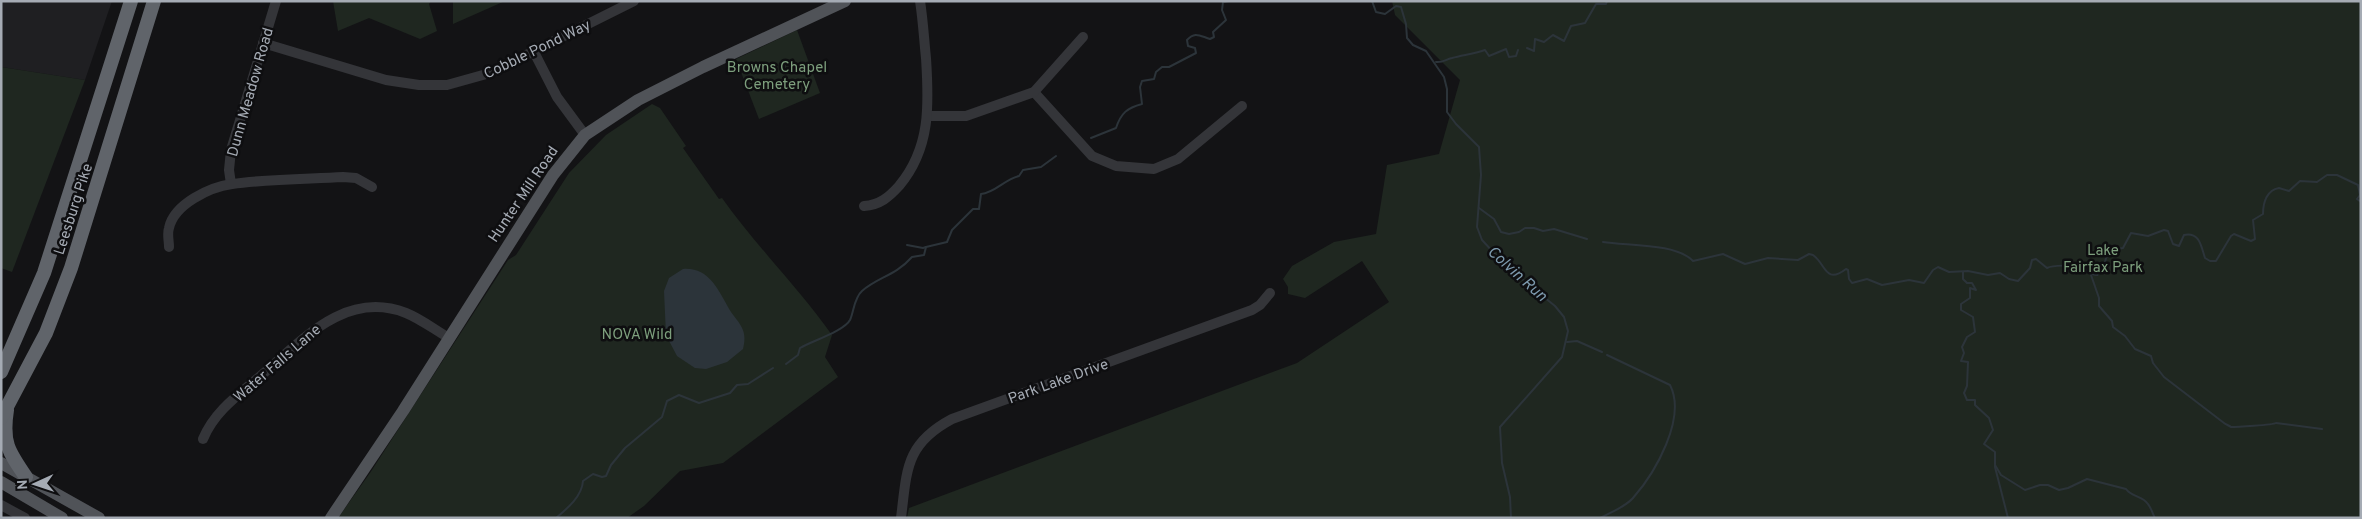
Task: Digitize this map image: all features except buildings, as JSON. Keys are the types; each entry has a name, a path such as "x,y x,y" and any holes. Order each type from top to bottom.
{"highway":[{"name":"Leesburg Pike","path":"1,372 12,350 50,256 131,1"},
{"name":"Leesburg Pike","path":"4,414 46,333 71,268 154,1"},
{"path":"4,414 7,448 26,477"}],"main road":[{"name":"Hunter Mill Road","path":"331,518 364,472 553,175 585,136 638,100 703,67 845,1"},
{"path":"1,463 99,518"},
{"path":"1,482 62,518"}],"street":[{"name":"Dunn Meadow Road","path":"231,184 229,170 231,150 276,1"},
{"name":"Cobble Pond Way","path":"263,43 386,80 419,85 447,85 490,73 634,1"},
{"path":"864,206 885,200 903,182 922,144 928,116 928,97 920,1"},
{"path":"928,116 966,116 1034,92 1083,37"},
{"path":"534,52 557,98 585,136"},
{"path":"1034,92 1092,156 1116,166 1135,168 1154,169 1178,159 1242,106"},
{"path":"169,247 169,226 176,213 196,197 231,184 343,177 356,178 372,187"},
{"name":"Park Lake Drive","path":"901,518 906,475 910,460 922,441 940,426 1252,310 1260,305 1270,293"},
{"name":"Water Falls Lane","path":"203,439 217,415 314,330 336,316 359,308 394,310 418,319 449,338"},
{"path":"1,505 25,518"}],"shaded area":[{"path":"1,1 112,1 85,80 1,67"},
{"path":"683,269 692,269 706,275 741,325 744,335 743,349 727,362 706,369 695,368 677,356 666,335 664,291 669,278"}],"green space":[{"path":"333,1 431,1 429,4 437,31 420,39 369,18 338,31"},
{"path":"453,1 505,1 453,24"},
{"name":"Lake Fairfax Park","path":"1392,1 2361,1 2361,518 907,518 909,508 1297,363 1389,302 1362,261 1305,298 1288,294 1288,287 1283,279 1292,266 1334,242 1376,234 1387,165 1439,154 1460,80 1395,15"},
{"name":"Browns Chapel Cemetery","path":"797,30 820,93 759,119 736,59"},
{"path":"1,67 85,80 12,272 1,268"},
{"name":"NOVA Wild","path":"652,104 660,108 686,146 683,148 719,199 722,198 832,335 825,357 838,377 723,463 680,471 644,506 627,518 338,518 370,473 508,260 516,255 569,173 606,135"}],"waterway":[{"path":"1091,138 1116,128 1125,112 1132,107 1142,104 1140,87 1142,81 1154,79 1156,72 1162,67 1169,67 1196,53 1195,48 1188,46 1187,40 1190,37 1195,35 1210,39 1214,37 1213,32 1226,20 1222,10 1223,2 1229,1"},
{"name":"Colvin Run","path":"1372,1 1376,12 1385,14 1396,6 1401,7 1406,24 1407,38 1413,45 1426,51 1444,77 1447,89 1447,112 1479,147 1481,175 1477,227 1482,240 1506,266 1555,306 1564,317 1568,331 1562,357 1500,427 1502,463 1510,497 1511,518"},
{"path":"1527,48 1534,51 1535,39 1544,42 1553,35 1564,41 1571,26 1585,23 1596,4 1606,4 1607,1"},
{"path":"1436,62 1485,50 1489,56 1506,49 1509,57 1516,56 1518,50"},
{"path":"786,364 798,355 800,348 835,332 847,324 857,297 868,286 899,268 912,257 924,255 926,247 947,242 952,230 973,209 979,209 981,194 991,191 1019,176 1023,170 1041,167 1056,156"},
{"path":"1603,242 1663,248 1685,255 1693,261 1723,254 1745,264 1768,258 1798,260 1809,254 1813,255 1830,274 1834,275 1846,269 1848,270 1849,279 1852,283 1867,279 1882,285 1909,280 1924,283 1933,270 1938,267 1949,272 1968,271 1988,275 2000,273 2009,279 2018,281 2030,268 2032,260 2036,259 2047,268 2077,266 2097,275 2103,270 2108,254 2112,250 2123,248 2131,233 2148,236 2164,230 2168,231 2173,244 2179,246 2184,235 2193,236 2199,241 2205,258 2210,261 2216,261 2234,234 2251,241 2255,239 2253,220 2263,214 2265,201 2271,191 2279,188 2289,191 2300,181 2317,182 2327,175 2337,175 2358,185 2360,195 2357,199 2361,202"},
{"path":"1479,208 1494,219 1501,232 1509,234 1519,232 1525,228 1543,231 1554,229 1587,239"},
{"path":"907,245 926,247"},
{"path":"1963,272 1963,279 1967,283 1972,283 1976,290 1970,288 1970,298 1961,304 1961,310 1973,317 1975,332 1967,337 1962,347 1964,353 1961,361 1968,362 1967,386 1964,393 1967,400 1975,400 1975,405 1989,418 1993,430 1984,444 1995,452 1995,467 2008,518"},
{"path":"2091,275 2099,298 2099,306 2112,321 2113,327 2125,336 2135,349 2151,356 2153,363 2164,377 2225,423 2231,427 2276,423 2322,429"},
{"path":"1567,342 1577,341 1602,352"},
{"path":"1600,518 1626,504 1642,487 1659,460 1666,444 1672,429 1674,413 1674,398 1670,385 1607,355"},
{"path":"556,518 577,497 583,481 593,474 602,477 606,476 611,465 625,448 662,417 667,401 679,395 699,403 730,393 737,385 748,384 773,368"},
{"path":"1995,465 2001,475 2025,490 2040,485 2048,485 2059,490 2087,479 2126,489 2146,502 2150,506 2155,518"}]}
